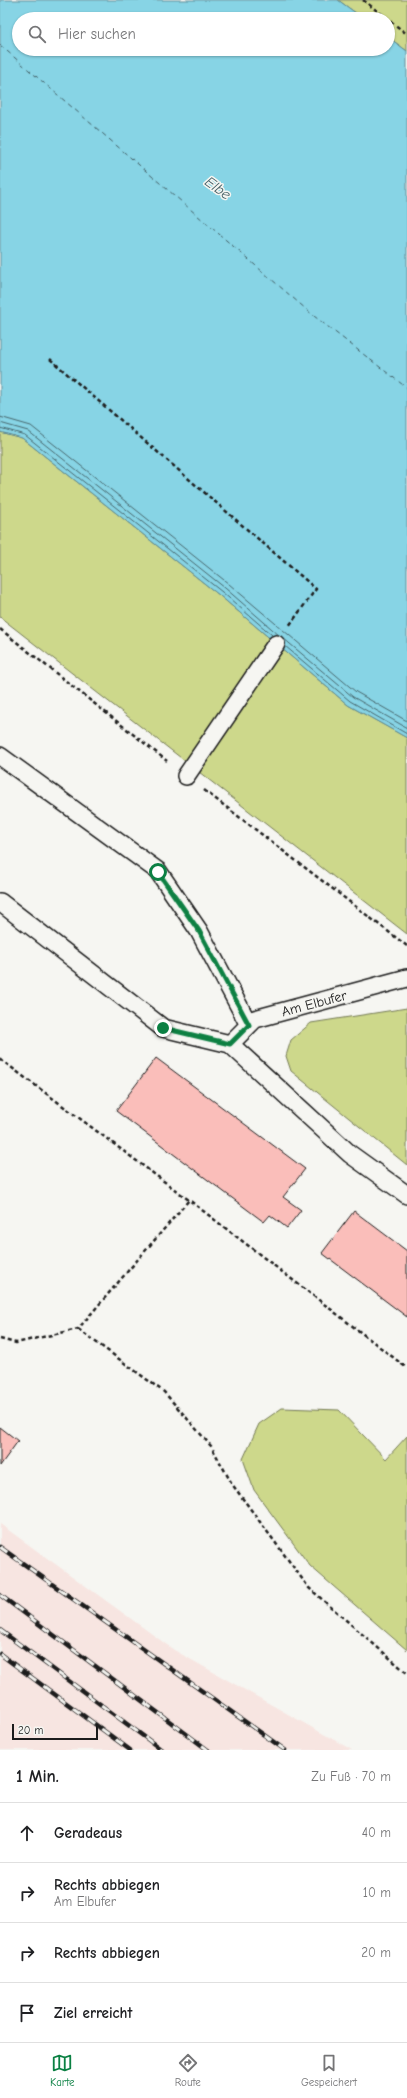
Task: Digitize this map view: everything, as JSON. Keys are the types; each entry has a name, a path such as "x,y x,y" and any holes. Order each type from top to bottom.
{"lane":[{"path":"186,776 276,644"},
{"path":"0,756 158,872 199,931 249,1025"},
{"path":"0,902 163,1028 230,1044 350,1154 407,1195"},
{"name":"Am Elbufer","path":"230,1044 255,1019 407,978"}],"path":[{"path":"364,0 379,12"},
{"path":"395,25 407,34"},
{"path":"50,359 316,589 276,644"},
{"path":"0,1059 189,1200 407,1368"},
{"path":"0,1339 16,1344 78,1329 189,1200"},
{"path":"78,1329 164,1392 212,1446 232,1484 309,1588 407,1673"}],"shaded area":[{"path":"0,1524 174,1650 352,1750 0,1750"}],"green space":[{"path":"338,0 407,0 407,51 395,42 395,12 354,12"},
{"path":"0,432 22,438 219,595 348,705 407,738 407,934 0,617"},
{"path":"407,1008 407,1165 291,1071 286,1056 291,1040 311,1023"},
{"path":"282,1408 339,1410 386,1459 407,1436 407,1650 310,1566 254,1490 243,1459 259,1424"}],"water":[{"name":"Elbe","path":"0,0 338,0 354,12 12,12 12,56 395,56 395,42 407,51 407,738 348,705 219,595 22,438 0,432"}],"building":[{"path":"156,1058 305,1169 283,1197 301,1210 287,1228 270,1215 264,1222 116,1111"},
{"path":"354,1211 407,1251 407,1317 322,1253"},
{"path":"0,1427 18,1441 0,1466"}],"ferry route":[{"path":"0,45 12,55"},
{"path":"13,56 314,316 407,388"}],"railway":[{"path":"0,1547 285,1750"},
{"path":"0,1595 208,1750"},
{"path":"0,1630 162,1750"},
{"path":"0,1654 130,1750"}],"route":[{"path":"158,872 199,931 249,1025 230,1044 163,1028"}]}
